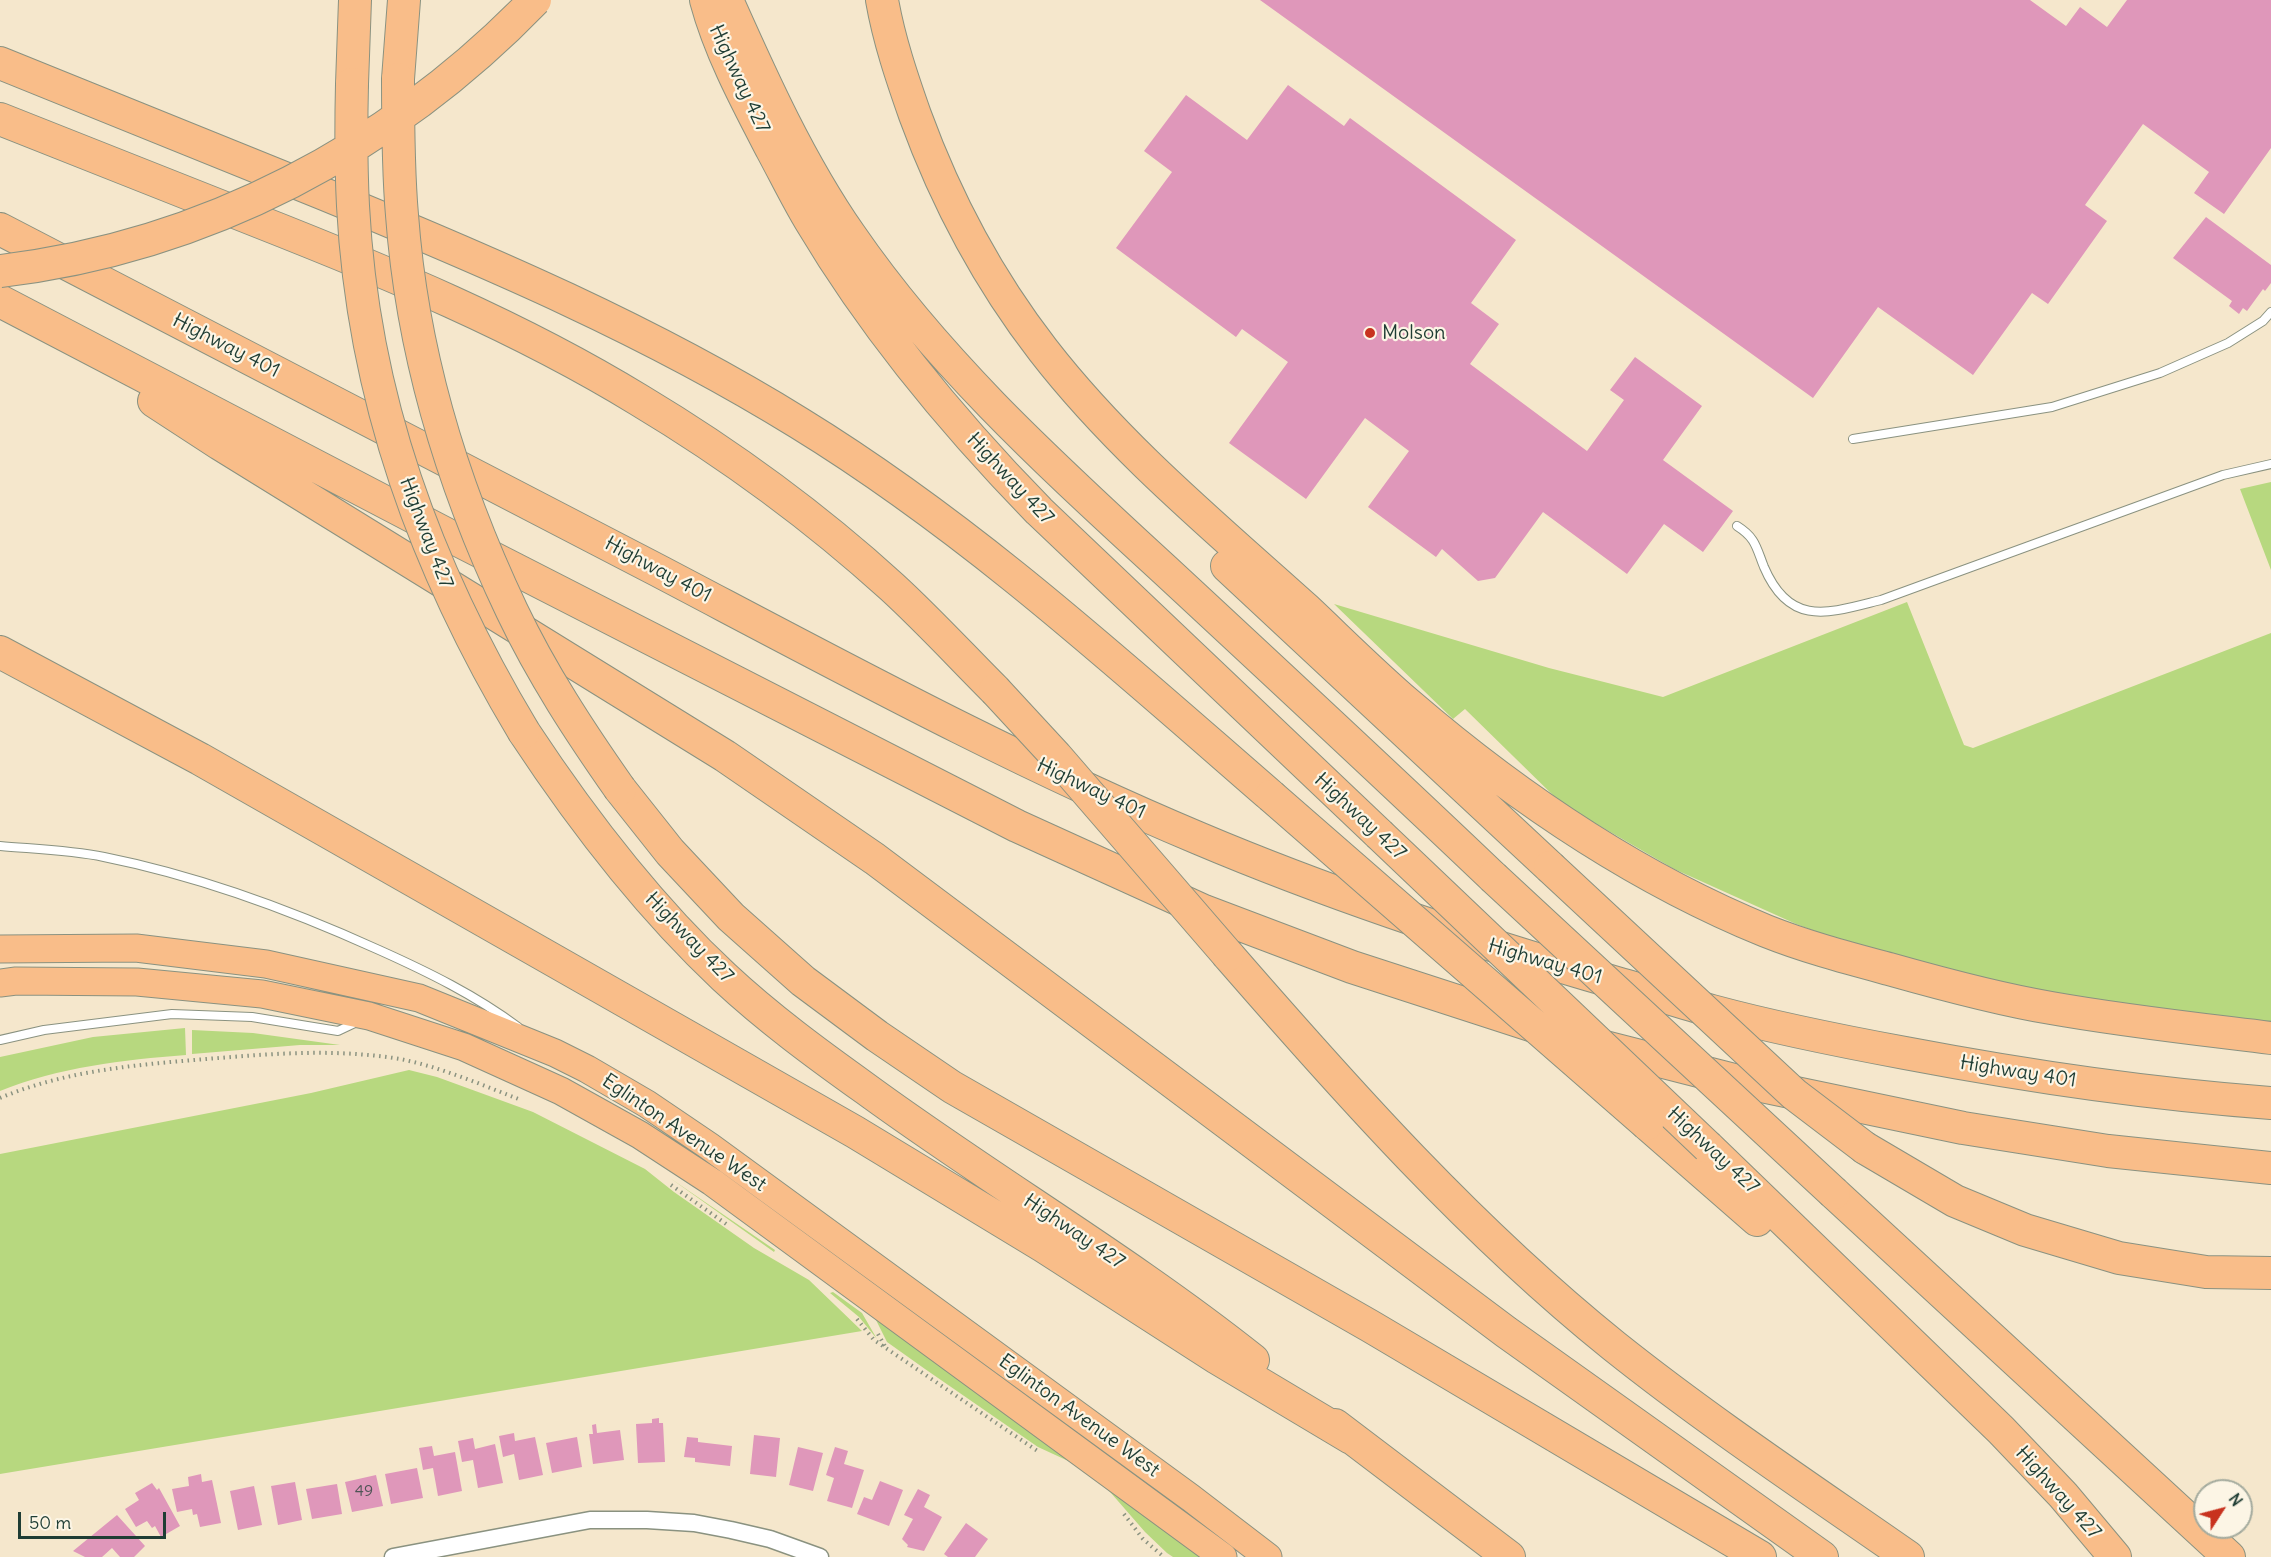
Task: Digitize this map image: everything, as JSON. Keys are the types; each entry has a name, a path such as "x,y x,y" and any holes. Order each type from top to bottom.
{"highway":[{"name":"Highway 427","path":"355,0 352,198 358,269 368,331 388,421 415,510 438,568 473,642 524,732 589,826 724,977 769,1015 910,1122 1197,1316 1509,1557"},
{"path":"404,0 398,79 398,148 402,217 410,285 428,375 456,474 484,550 512,612 545,673 574,722 620,789 670,852 731,917 803,981 877,1036 952,1087 1370,1326 1760,1557"},
{"path":"0,271 68,260 131,245 184,229 284,186 351,149 423,100 466,66 534,0"},
{"name":"Highway 427","path":"706,0 711,19 733,73 810,222 904,359 992,463 1039,511 1910,1342 2036,1467 2115,1557"},
{"path":"727,0 764,83 804,160 850,235 967,381 1057,470 1377,766 1493,877 2229,1557"},
{"path":"861,0 882,84 928,202 968,277 1001,328 1037,377 1075,421 1165,508 1794,1094 1865,1148 1955,1201 2025,1230 2119,1258 2206,1272 2271,1273"},
{"path":"882,0 901,74 927,147 953,207 1010,305 1044,351 1121,438 1172,487 1406,702 1508,784 1553,816 1638,868 1763,930 1806,946 1936,982 2047,1008 2271,1038"},
{"path":"0,63 448,245 611,319 800,423 861,464 968,542 1084,636 1750,1214 1910,1342"},
{"path":"0,119 441,296 596,374 697,437 776,492 892,587 995,690 1056,756 1332,1073 1405,1152 1483,1229 1613,1346 1693,1406 1908,1557"},
{"name":"Highway 401","path":"0,229 712,599 1032,762 1196,837 1327,889 1428,926 1527,957 1710,1010 1783,1028 1985,1068 2139,1089 2271,1103"},
{"path":"0,301 448,535 1017,826 1204,911 1268,936 1352,968 1495,1016 1614,1050 1738,1081 1984,1132 2108,1151 2271,1168"},
{"path":"0,301 220,444 634,699 797,805 884,866 1506,1332 1822,1557"},
{"path":"0,631 200,759"},
{"path":"0,652 200,759 855,1132 1043,1246 1217,1358 1352,1438"}],"main road":[{"name":"Eglinton Avenue West","path":"0,949 136,948 266,964 419,998 555,1053 647,1104 709,1146 1268,1557"},
{"name":"Eglinton Avenue West","path":"0,983 16,981 148,983 262,994 369,1016 464,1047 561,1091 640,1135 712,1182 1223,1557"}],"street":[{"path":"393,1557 590,1520 694,1523 770,1539 820,1557"}],"lane":[{"path":"1853,439 2052,407 2160,373 2228,343 2263,321 2271,312"},
{"path":"1737,526 1751,535 1768,576 1783,598 1801,610 1832,612 1881,600 2223,475 2271,464"},
{"path":"0,846 102,857 207,882 329,927 443,979 494,1009 555,1053"},
{"path":"0,1040 44,1029 172,1014 252,1017 338,1031 369,1016"}],"path":[{"path":"0,1098 48,1082 110,1068 189,1060 315,1052 354,1052 403,1060 455,1075 526,1102"},
{"path":"850,1314 859,1321 874,1340 956,1398 1040,1453"},
{"path":"1122,1512 1143,1539 1164,1557"}],"green space":[{"path":"2271,482 2271,570 2240,489"},
{"path":"1907,602 1964,745 1973,748 2271,633 2271,1022 2015,991 1898,962 1796,924 1674,869 1562,804 1465,709 1453,719 1334,604 1549,668 1663,697"},
{"path":"185,1028 186,1055 115,1062 68,1070 0,1091 0,1057 93,1037"},
{"path":"192,1030 253,1033 340,1045 300,1045 192,1054"},
{"path":"409,1070 437,1077 533,1112 645,1169 754,1248 809,1280 862,1331 0,1474 0,1154 311,1093"},
{"path":"670,1178 775,1250 774,1252"},
{"path":"833,1292 862,1313 877,1339 859,1317 830,1293"},
{"path":"875,1315 1208,1557 1173,1557 1167,1553 1145,1532 1104,1485 1077,1465 1038,1447 887,1342"}],"building":[{"path":"1260,0 2030,0 2066,26 2080,7 2107,27 2127,0 2271,0 2271,148 2224,214 2194,193 2209,172 2143,124 2085,205 2107,221 2048,304 2032,293 1973,375 1878,307 1813,398"},
{"name":"Molson","path":"1288,85 1344,126 1350,118 1516,240 1471,303 1499,324 1470,364 1587,451 1624,400 1610,390 1635,357 1702,406 1663,460 1733,511 1703,552 1664,524 1627,574 1543,512 1495,578 1478,581 1442,549 1436,557 1368,507 1409,451 1365,418 1306,499 1229,443 1288,362 1242,329 1236,337 1116,248 1172,172 1144,151 1186,95 1247,140"},
{"path":"2206,217 2271,265 2271,283 2265,291 2263,289 2247,311 2243,308 2239,314 2229,306 2232,301 2173,258"},
{"path":"659,1418 659,1423 663,1423 665,1462 638,1463 636,1424 652,1423 652,1419"},
{"path":"596,1424 597,1433 620,1430 624,1460 593,1464 589,1434 593,1434 592,1425"},
{"path":"514,1433 515,1441 535,1437 543,1475 519,1480 514,1454 503,1457 499,1436"},
{"path":"754,1435 780,1438 776,1477 750,1474"},
{"path":"577,1437 582,1467 552,1473 546,1443"},
{"path":"687,1437 698,1438 698,1442 732,1446 730,1466 695,1462 695,1458 684,1457"},
{"path":"473,1438 475,1449 495,1444 503,1483 478,1488 473,1460 462,1462 458,1441"},
{"path":"432,1446 434,1456 455,1452 462,1491 438,1496 433,1468 423,1470 419,1448"},
{"path":"798,1447 823,1453 813,1491 789,1485"},
{"path":"835,1447 848,1451 844,1464 864,1470 852,1508 827,1501 834,1478 826,1475"},
{"path":"417,1468 423,1498 391,1504 385,1474"},
{"path":"201,1474 202,1482 212,1480 221,1523 200,1527 197,1514 193,1515 192,1509 177,1512 172,1489 189,1486 188,1477"},
{"path":"376,1475 383,1506 352,1512 345,1482"},
{"path":"880,1481 903,1490 889,1526 857,1514 864,1497 872,1500"},
{"path":"295,1482 302,1520 278,1525 271,1486"},
{"path":"152,1483 157,1490 159,1488 180,1526 161,1537 155,1526 152,1528 147,1521 136,1527 125,1509 139,1500 135,1493"},
{"path":"337,1484 342,1514 312,1519 306,1489"},
{"path":"254,1486 262,1525 238,1530 230,1491"},
{"path":"918,1489 930,1495 924,1507 942,1517 924,1551 907,1547 908,1545 902,1539 913,1519 904,1515"},
{"path":"117,1515 145,1546 134,1557 120,1557 112,1548 102,1557 85,1557 73,1551"},
{"path":"966,1523 988,1539 975,1557 948,1557 944,1554"}],"place":[{"name":"Molson","path":"1370,333"}]}
